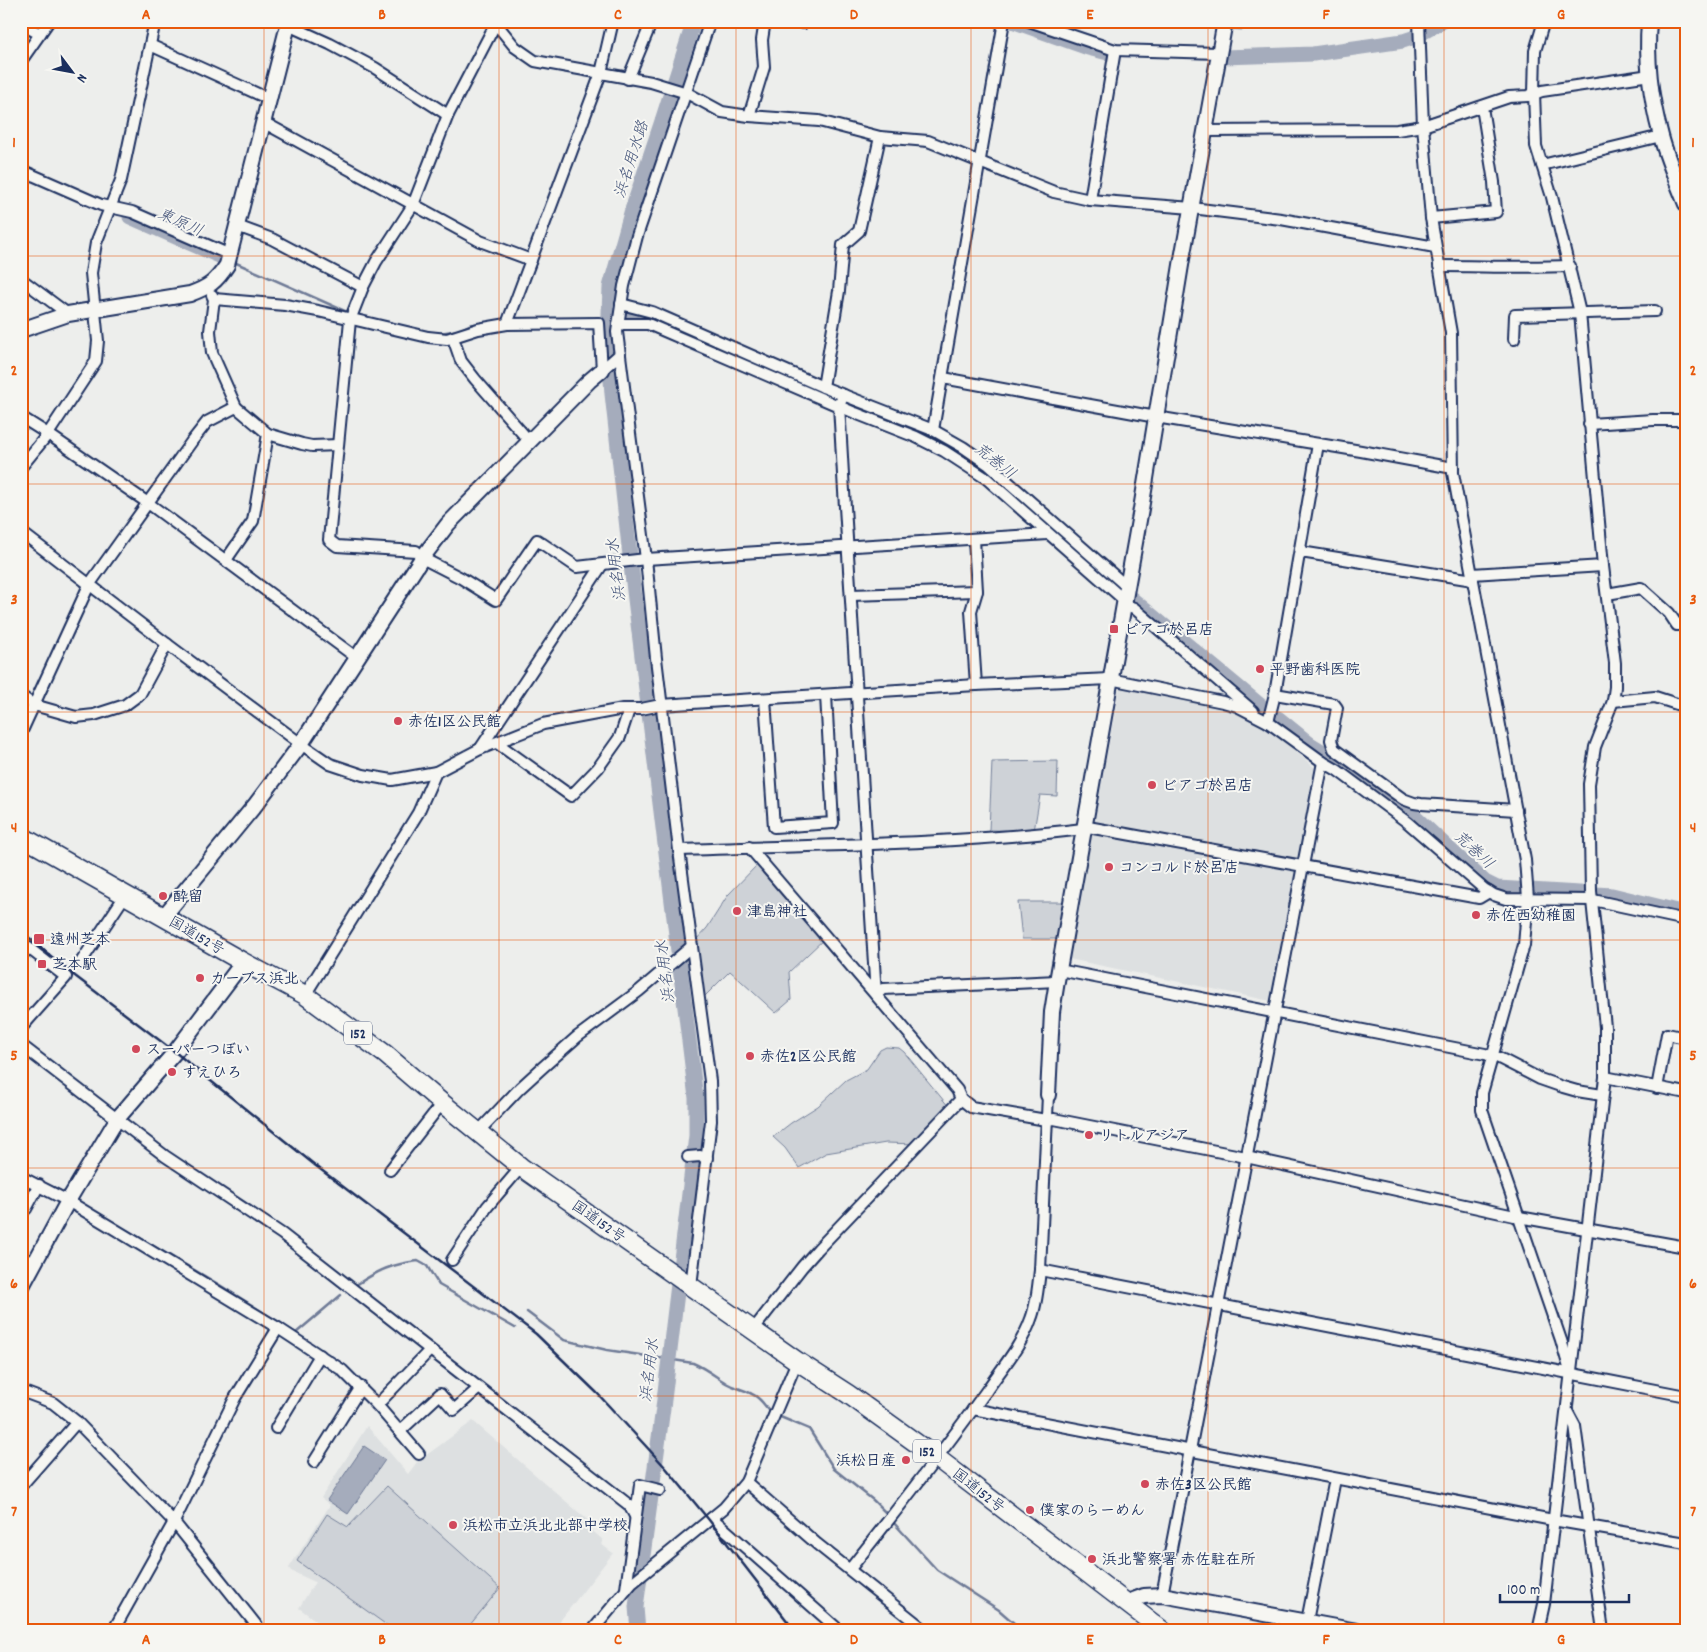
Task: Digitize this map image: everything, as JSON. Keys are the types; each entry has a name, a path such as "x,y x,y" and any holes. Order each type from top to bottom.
{"highway":[{"name":"国道152号","path":"21,836 305,995 385,1054 520,1167 797,1361 848,1394 937,1458 1126,1603 1152,1627"}],"street":[{"path":"21,61 49,21"},
{"path":"21,467 48,434 96,361 98,341 91,274 96,243 121,180 155,21"},
{"path":"507,324 601,73 613,21"},
{"path":"628,78 652,21"},
{"path":"688,1284 704,1157 711,1121 710,1081 688,948 617,332 624,286 637,236 684,92 710,21"},
{"path":"749,116 764,67 762,40 765,21"},
{"path":"795,21 803,23 804,21"},
{"path":"1029,21 1115,50 1219,53"},
{"path":"850,1569 937,1458 1016,1348 1031,1320 1037,1297 1040,1270 1052,1012 1156,417 1184,244 1225,21"},
{"path":"1538,1631 1544,1604 1605,1077 1605,1027 1592,896 1589,784 1595,747 1613,701 1615,687 1615,663 1603,566 1580,312 1570,266 1536,146 1535,51 1544,21"},
{"path":"1649,21 1650,75 1661,136 1686,204"},
{"path":"1048,534 643,560 577,567 537,540 496,600 441,566 422,558 416,550 337,546 328,540 350,320 363,287 376,262 412,205 448,115 495,22 515,47 535,61 665,85 684,92 722,112 819,121 880,137 928,141 1054,192 1090,200 1192,208 1281,219 1435,247"},
{"path":"933,430 1004,22"},
{"path":"338,446 302,444 268,434 236,407 212,353 210,331 211,293 227,265 230,255 288,23 375,68 448,115"},
{"path":"21,24 40,34"},
{"path":"1419,31 1423,126 1431,218 1450,333 1453,468 1525,860 1528,898 1524,945 1482,1093 1482,1110 1562,1340 1571,1374"},
{"path":"150,45 269,99"},
{"path":"1090,200 1115,50"},
{"path":"1206,131 1397,130 1423,126 1508,97 1528,96 1542,91 1650,75"},
{"path":"1431,218 1496,212 1494,182 1482,107"},
{"path":"263,122 412,205 448,222 480,242 531,260"},
{"path":"1542,165 1661,136"},
{"path":"823,387 839,291 843,245 859,230 880,137"},
{"path":"21,170 101,205 132,212 230,255"},
{"path":"237,226 272,239 363,287"},
{"path":"1439,266 1535,268 1570,266"},
{"path":"21,279 68,314"},
{"path":"21,330 68,314 190,294 211,293 318,311 428,337 447,339 478,329 507,324 599,323 602,370"},
{"path":"621,304 652,312 823,387 841,399 944,451 987,479 1048,534 1125,595"},
{"path":"1514,339 1514,315 1654,311"},
{"path":"618,324 648,324 841,399 933,430 963,447 988,465 1125,595 1134,608 1264,720 1337,770 1407,822 1470,878 1489,892 1506,899 1592,896 1686,920"},
{"path":"454,338 461,361 475,380 530,442"},
{"path":"164,916 256,804 301,744 422,558 448,524 589,381 620,354"},
{"path":"943,378 1453,468"},
{"path":"841,399 847,547 876,996"},
{"path":"21,733 89,585 207,422 236,407"},
{"path":"21,417 148,502 357,658"},
{"path":"1589,424 1686,420"},
{"path":"226,560 253,521 268,434"},
{"path":"1264,720 1275,694 1318,444"},
{"path":"21,532 167,644 330,764 363,775 392,780 436,772 480,749 543,724 623,709 660,706 976,685 1110,679 1223,702 1237,706 1264,720"},
{"path":"974,539 977,591 971,611 976,685"},
{"path":"1300,552 1472,577 1603,566"},
{"path":"480,749 602,564"},
{"path":"1607,594 1641,588 1668,613 1677,625 1686,623"},
{"path":"851,595 977,591"},
{"path":"21,696 34,705 76,717 94,715 125,705 140,694 167,644"},
{"path":"1275,694 1334,704 1337,708 1331,740 1334,749 1402,798 1422,804 1516,810"},
{"path":"765,699 774,827 833,823 826,695"},
{"path":"1613,701 1655,697 1686,707"},
{"path":"496,743 570,796 598,768 620,737 629,710"},
{"path":"1162,1595 1323,762"},
{"path":"305,995 410,828 436,772"},
{"path":"678,850 866,845 1033,835 1088,827 1479,898 1489,892"},
{"path":"749,848 957,1090 961,1098 971,1107 1046,1120 1054,1118 1246,1157 1520,1217 1686,1248"},
{"path":"81,962 126,894"},
{"path":"21,951 26,946 66,978 21,1028"},
{"path":"478,1132 520,1088 577,1037 639,991 688,948"},
{"path":"21,1288 70,1197 117,1119 175,1052 243,962"},
{"path":"876,996 883,989 1058,976 1274,1012 1499,1058 1540,1080 1577,1091 1602,1095"},
{"path":"1657,1088 1667,1034 1686,1038"},
{"path":"21,1045 166,1156 282,1234 629,1505 635,1516"},
{"path":"1605,1077 1686,1093"},
{"path":"753,1330 818,1250 961,1098"},
{"path":"390,1170 442,1103"},
{"path":"688,1157 704,1157"},
{"path":"452,1260 487,1207 520,1167"},
{"path":"21,1176 70,1197 342,1370 377,1405 419,1454"},
{"path":"26,1209 39,1185"},
{"path":"21,1257 34,1263"},
{"path":"1040,1270 1686,1396"},
{"path":"113,1631 174,1522 235,1398 278,1328"},
{"path":"377,1405 430,1350"},
{"path":"276,1428 320,1355"},
{"path":"592,1631 629,1586 724,1508 746,1482 797,1361"},
{"path":"314,1462 360,1388"},
{"path":"400,1431 440,1394 454,1410 479,1388"},
{"path":"21,1391 53,1403 76,1422 174,1522 261,1631"},
{"path":"973,1409 1589,1527 1686,1543"},
{"path":"1567,1411 1575,1426 1603,1631"},
{"path":"21,1486 76,1422"},
{"path":"1305,1626 1335,1479"},
{"path":"746,1482 817,1544 926,1631"},
{"path":"629,1586 635,1516 640,1486 660,1490"},
{"path":"712,1518 840,1631"},
{"path":"1126,1603 1144,1596 1162,1595 1305,1626 1357,1631"}],"shaded area":[{"path":"1230,21 1244,21 1243,30 1229,29"},
{"path":"1120,684 1232,709 1261,721 1315,768 1271,1001 1069,959"},
{"path":"1058,761 1057,796 1040,795 1034,831 989,830 992,762"},
{"path":"759,863 825,938 789,972 791,1000 776,1013 730,971 704,997 695,941 707,928 728,895"},
{"path":"1018,902 1063,902 1058,939 1022,939"},
{"path":"886,1047 899,1048 904,1052 949,1107 916,1144 886,1143 826,1153 799,1168 785,1148 773,1137 818,1106 846,1080 867,1069 880,1050"},
{"name":"浜松市立浜北北部中学校","path":"473,1421 591,1523 588,1527 603,1540 601,1544 613,1553 552,1631 330,1631 299,1608 315,1582 291,1571 289,1568 330,1505 321,1498 367,1426 408,1474 417,1462"},
{"path":"387,1486 500,1588 465,1631 395,1631 297,1561 327,1514 348,1527"}],"water":[{"path":"364,1446 385,1460 348,1514 327,1500"}],"waterway":[{"name":"浜名用水","path":"638,1631 636,1607 663,1408 696,1136 696,1098 634,591 612,394 608,340 610,287 631,213 694,21"},
{"path":"1012,21 1088,48 1108,53"},
{"path":"1223,57 1313,54 1403,41 1415,37 1443,21"},
{"name":"東原川","path":"130,217 219,256"},
{"path":"234,262 347,312"},
{"name":"荒巻川","path":"625,312 650,316 704,342 914,431 968,457 1012,493 1120,589 1266,710"},
{"path":"440,333 459,330 469,325 502,320"},
{"path":"600,320 609,321"},
{"name":"荒巻川","path":"1278,718 1310,744 1369,780 1416,818 1485,882 1497,888 1612,895 1686,913"},
{"name":"荒巻川","path":"1511,889 1513,896"},
{"path":"1514,901 1521,930"},
{"path":"1520,976 1526,953"},
{"path":"1500,1146 1523,1214"},
{"path":"21,1171 67,1194"},
{"path":"74,1199 277,1321"},
{"path":"1530,1234 1565,1338"},
{"path":"356,1285 386,1268 418,1261 427,1266 439,1285 515,1328"},
{"path":"281,1324 296,1333 341,1295"},
{"path":"527,1312 564,1340 607,1350 693,1363 730,1385 754,1395 771,1412"},
{"path":"778,1416 809,1429 834,1469 873,1500 887,1514"},
{"path":"893,1522 937,1570 999,1610 1023,1631"}],"railway":[{"path":"21,931 71,973 175,1052 316,1166 536,1334 597,1393 666,1468 795,1631"}],"place":[{"name":"ピアゴ於呂店","path":"1114,629"},
{"name":"平野歯科医院","path":"1260,669"},
{"name":"赤佐1区公民館","path":"398,721"},
{"name":"ビアゴ於呂店","path":"1152,785"},
{"name":"コンコルド於呂店","path":"1109,867"},
{"name":"酔留","path":"163,896"},
{"name":"津島神社","path":"737,911"},
{"name":"赤佐西幼稚園","path":"1476,915"},
{"name":"遠州芝本","path":"39,939"},
{"name":"芝本駅","path":"42,964"},
{"name":"カーブス浜北","path":"200,978"},
{"name":"スーパーつぼい","path":"136,1049"},
{"name":"赤佐2区公民館","path":"750,1056"},
{"name":"すえひろ","path":"172,1072"},
{"name":"リトルアジア","path":"1089,1135"},
{"name":"浜松日産","path":"906,1460"},
{"name":"赤佐3区公民館","path":"1145,1484"},
{"name":"僕家のらーめん","path":"1030,1510"},
{"name":"浜松市立浜北北部中学校","path":"453,1525"},
{"name":"浜北警察署 赤佐駐在所","path":"1092,1559"}],"water label":[{"name":"浜名用水路","path":"630,159"}]}
